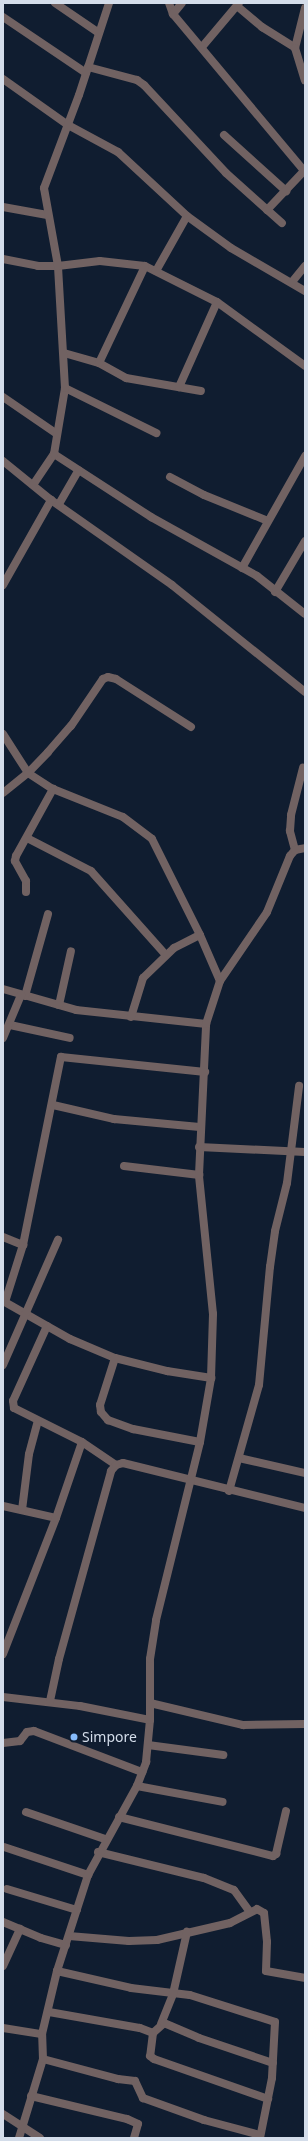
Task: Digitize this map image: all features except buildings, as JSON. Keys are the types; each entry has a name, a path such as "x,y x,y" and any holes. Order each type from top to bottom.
{"street":[{"path":"55,3 99,33"},
{"path":"33,485 54,454 56,434 66,388 58,266 44,188 68,125 109,3"},
{"path":"169,3 173,14 202,47 304,172 267,210"},
{"path":"173,14 182,3"},
{"path":"202,47 238,5 262,27 295,48"},
{"path":"305,8 295,48 305,82"},
{"path":"3,17 87,70 137,80 144,85 226,173 282,223"},
{"path":"3,79 68,125 118,152 187,216 231,248 292,282 305,291"},
{"path":"224,135 286,191"},
{"path":"3,207 48,214"},
{"path":"156,271 187,216"},
{"path":"3,259 58,266 100,261 146,266 218,302 305,366"},
{"path":"99,363 146,266"},
{"path":"292,282 305,266"},
{"path":"179,387 218,302"},
{"path":"64,353 99,363 126,378 201,391"},
{"path":"66,388 156,434"},
{"path":"3,396 56,434"},
{"path":"54,454 151,518 242,568 275,592 304,610"},
{"path":"242,568 305,456"},
{"path":"3,461 51,500 59,504 172,585 305,692"},
{"path":"59,504 79,470"},
{"path":"170,477 204,495 268,521"},
{"path":"3,585 51,500"},
{"path":"275,592 305,541"},
{"path":"3,793 28,773 71,726 103,679 108,676 116,678 191,727"},
{"path":"3,734 28,773 53,789 123,817 143,830 152,839 200,935 220,981"},
{"path":"19,2138 43,2059 42,2034 49,2012 58,1971 88,1875 98,1852 137,1786 142,1772 148,1745 150,1720 150,1659 156,1620 200,1442 211,1378 213,1314 199,1175 199,1146 205,1072 206,1024 220,981 267,912 295,850 290,831 291,815 303,768"},
{"path":"26,892 26,880 15,862 53,789"},
{"path":"27,838 91,871 165,954"},
{"path":"295,850 305,848"},
{"path":"3,1038 23,996 48,914"},
{"path":"131,1017 143,978 165,954 200,935"},
{"path":"58,1005 71,951"},
{"path":"3,989 58,1005 131,1017 206,1024"},
{"path":"10,1025 70,1038"},
{"path":"205,1072 61,1057 53,1104 23,1245 4,1302 47,1326 115,1358 167,1371 211,1378"},
{"path":"229,1491 259,1385 270,1267 275,1231 287,1183 299,1086"},
{"path":"53,1104 114,1119 200,1127"},
{"path":"199,1146 290,1153 305,1152"},
{"path":"124,1166 199,1175"},
{"path":"3,1238 23,1245"},
{"path":"3,1365 58,1240"},
{"path":"47,1326 12,1405 14,1408 38,1421 82,1442 116,1465"},
{"path":"115,1358 100,1405 101,1412 108,1420 134,1428 200,1442"},
{"path":"22,1510 29,1454 38,1421"},
{"path":"3,1654 56,1518 82,1442"},
{"path":"239,1458 305,1473"},
{"path":"50,1701 59,1658 111,1471 116,1465 123,1463 229,1491 305,1508"},
{"path":"3,1506 56,1518"},
{"path":"3,1697 50,1701 150,1720"},
{"path":"150,1703 243,1725 305,1724"},
{"path":"3,1743 20,1741 27,1732 34,1731 142,1772"},
{"path":"148,1745 223,1755"},
{"path":"137,1786 223,1802"},
{"path":"119,1817 273,1856 276,1854 286,1811"},
{"path":"26,1812 106,1839"},
{"path":"4,1847 88,1875"},
{"path":"98,1852 204,1878 234,1890 249,1911"},
{"path":"6,1889 77,1910"},
{"path":"69,1936 129,1941 157,1940 230,1923 249,1911 257,1909 264,1913 267,1942 266,1971 305,1978"},
{"path":"3,1922 66,1945"},
{"path":"3,1966 20,1929"},
{"path":"187,1932 174,1994 161,2024 153,2033 150,2056 154,2059 268,2099"},
{"path":"43,2059 118,2079 135,2080 143,2098 204,2120 260,2137 268,2099 273,2063 275,2022 190,1995 174,1994 58,1971"},
{"path":"49,2012 140,2028 153,2033"},
{"path":"161,2024 164,2022 199,2038 273,2063"},
{"path":"3,2028 42,2034"},
{"path":"31,2096 127,2119 138,2124 134,2138"},
{"path":"3,2114 40,2138"}],"place":[{"name":"Simpore","path":"74,1737"}]}
